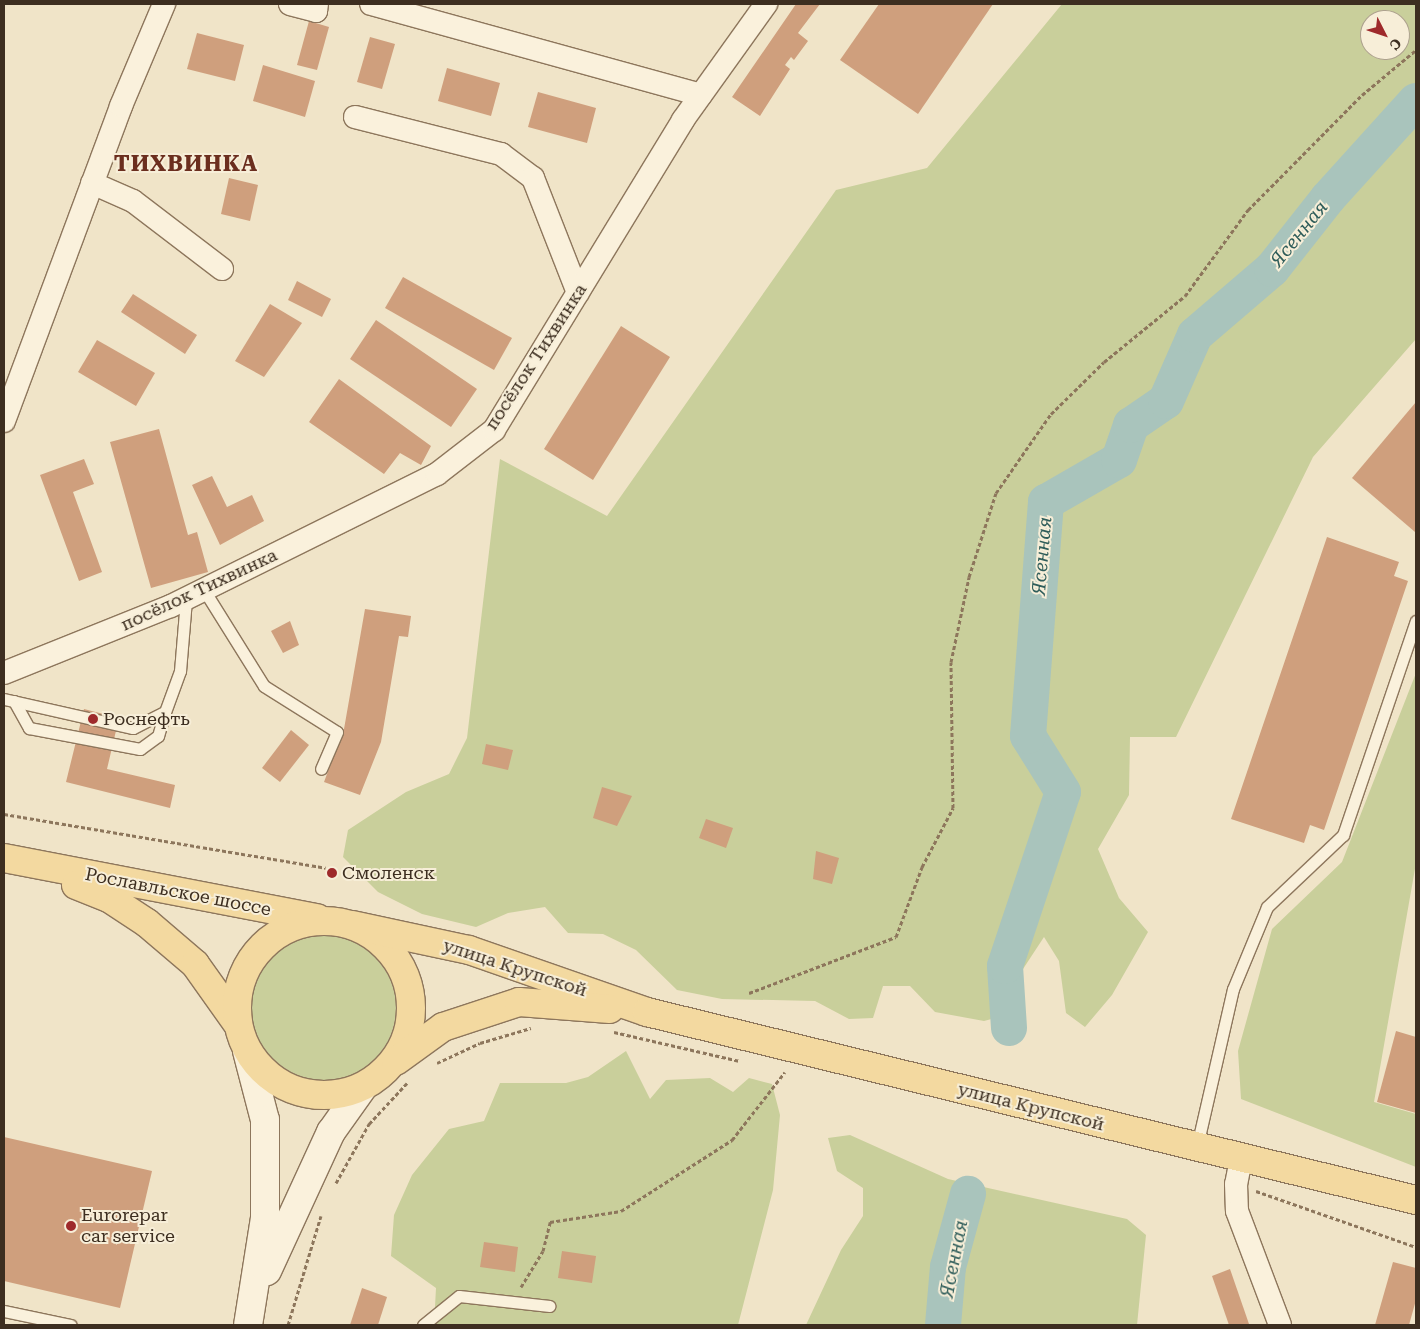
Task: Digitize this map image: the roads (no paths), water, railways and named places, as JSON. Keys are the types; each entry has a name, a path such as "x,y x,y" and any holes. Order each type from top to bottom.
{"main road":[{"name":"Рославльское шоссе","path":"15,861 341,923"},
{"name":"Рославльское шоссе","path":"15,861 109,898 147,923 195,964 237,1023"},
{"path":"307,922 341,923 374,936 392,952 404,972 411,996 411,1020 404,1043 392,1064 363,1087 330,1132 288,1218 249,1319 264,1218 265,1120 247,1051 237,1023 236,1001 251,958 285,929 307,922"},
{"name":"улица Крупской","path":"341,923 469,950 646,1012 1197,1148 1238,1171 1416,1200"},
{"name":"улица Крупской","path":"392,1064 443,1027 519,1002 646,1012"},
{"path":"247,1051 264,1072 294,1090 311,1095 338,1095 363,1087"}],"street":[{"path":"4,421 92,183 164,4"},
{"path":"290,4 316,11 317,4"},
{"path":"371,4 701,95"},
{"name":"посёлок Тихвинка","path":"4,673 195,594 438,474 494,430 701,95 766,4"},
{"path":"354,117 501,154 533,178 578,292"},
{"path":"92,183 133,201 222,270"},
{"path":"1238,1171 1237,1211 1280,1325"}],"lane":[{"path":"9,700 29,728 140,749 158,736 180,671 195,594"},
{"path":"195,594 264,686 336,732 321,769"},
{"path":"1197,1148 1233,989 1267,907 1343,835 1416,621"},
{"path":"9,700 133,728 165,712"},
{"path":"424,1325 459,1296 550,1306"},
{"path":"4,1312 71,1325"}],"waterway":[{"name":"Ясенная","path":"1009,1028 1005,966 1063,792 1028,736 1046,502 1119,460 1131,425 1166,401 1195,335 1272,269 1328,198 1416,101"},
{"name":"Ясенная","path":"943,1325 948,1267 968,1194"}],"place":[{"name":"Роснефть","path":"93,719"},
{"name":"Смоленск","path":"332,873"},
{"name":"Eurorepar car service","path":"71,1226"}],"district":[{"name":"ТИХВИНКА","path":"186,164"}]}
